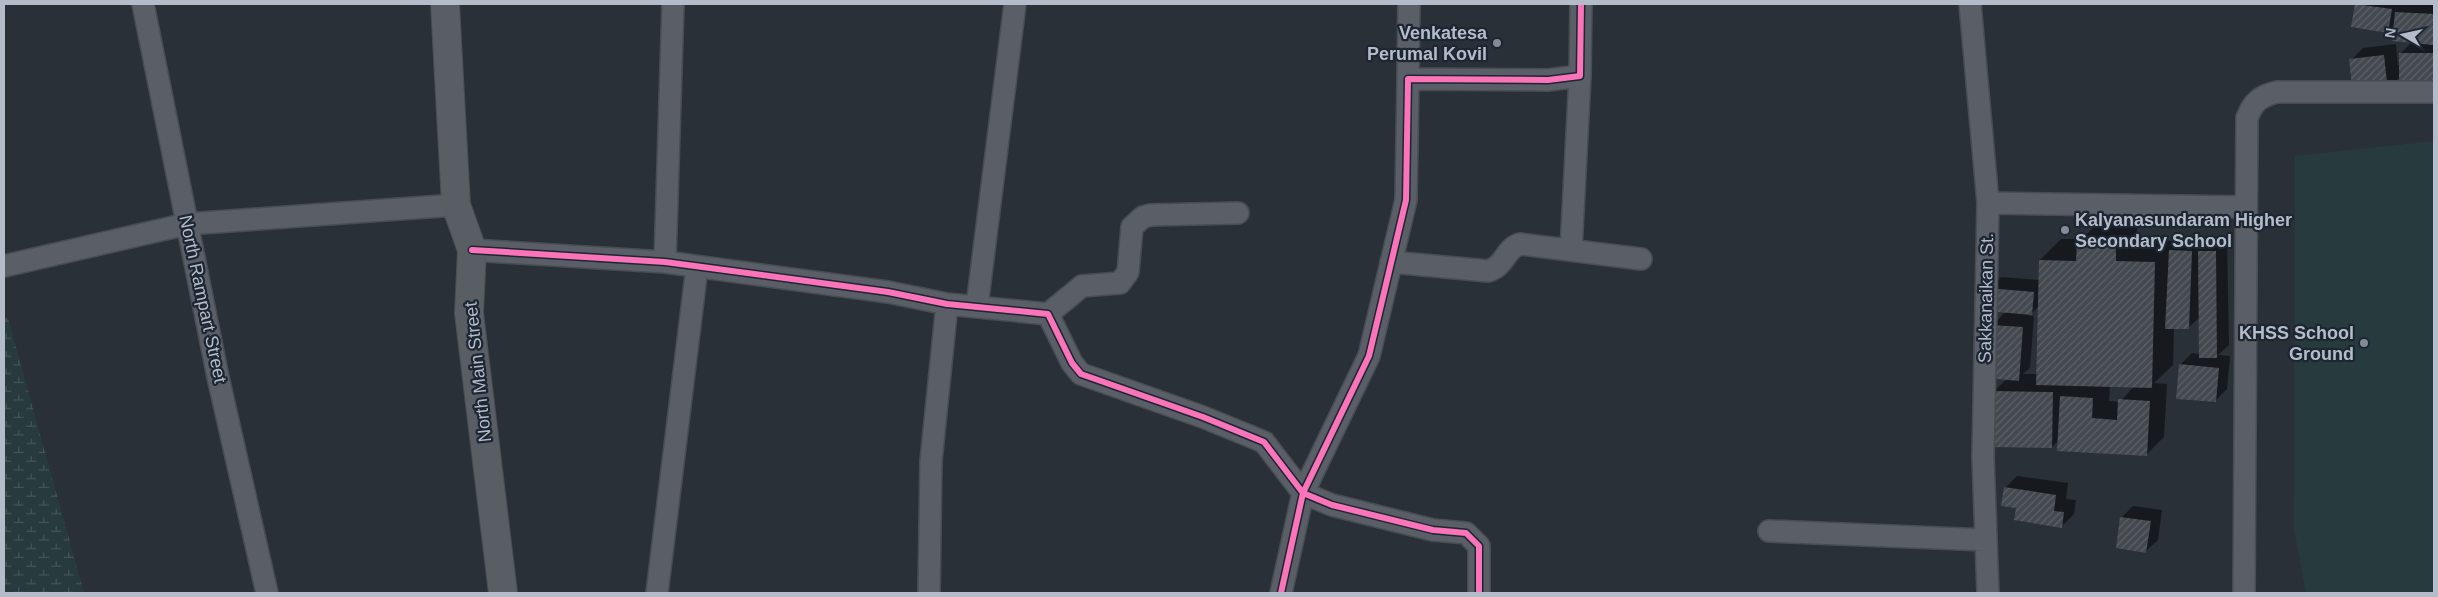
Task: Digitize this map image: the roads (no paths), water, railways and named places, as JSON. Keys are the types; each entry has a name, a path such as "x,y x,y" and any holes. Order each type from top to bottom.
{"street":[{"name":"North Rampart Street","path":"143,4 187,224 266,593"},
{"name":"North Main Street","path":"445,4 456,206 472,250 470,313 502,593"},
{"path":"665,262 673,4"},
{"path":"977,306 1015,4"},
{"path":"1281,593 1303,493 1369,356 1406,200 1409,4"},
{"path":"1571,250 1580,76 1581,4"},
{"name":"Sakkanaikan St.","path":"1970,4 1988,203 1983,458 1988,593"},
{"path":"1408,79 1548,80 1580,76"},
{"path":"2244,593 2247,118 2252,105 2262,96 2277,92 2434,92"},
{"path":"1988,203 2245,208"},
{"path":"4,266 187,224 456,206"},
{"path":"472,250 665,262 888,292 948,304 1048,314 1082,286 1120,283 1128,272 1132,227 1143,217 1150,215 1238,213"},
{"path":"1391,262 1488,271 1501,265 1514,246 1520,244 1641,259"},
{"path":"657,593 697,267"},
{"path":"929,593 931,461 948,304"},
{"path":"1048,314 1072,363 1081,374 1203,417 1264,442 1303,493 1332,505 1433,530 1466,533 1479,546 1479,593"},
{"path":"1769,531 1986,540"}],"place":[{"name":"Venkatesa Perumal Kovil","path":"1497,43"},
{"name":"Kalyanasundaram Higher Secondary School","path":"2065,230"},
{"name":"KHSS School Ground","path":"2364,343"}]}
